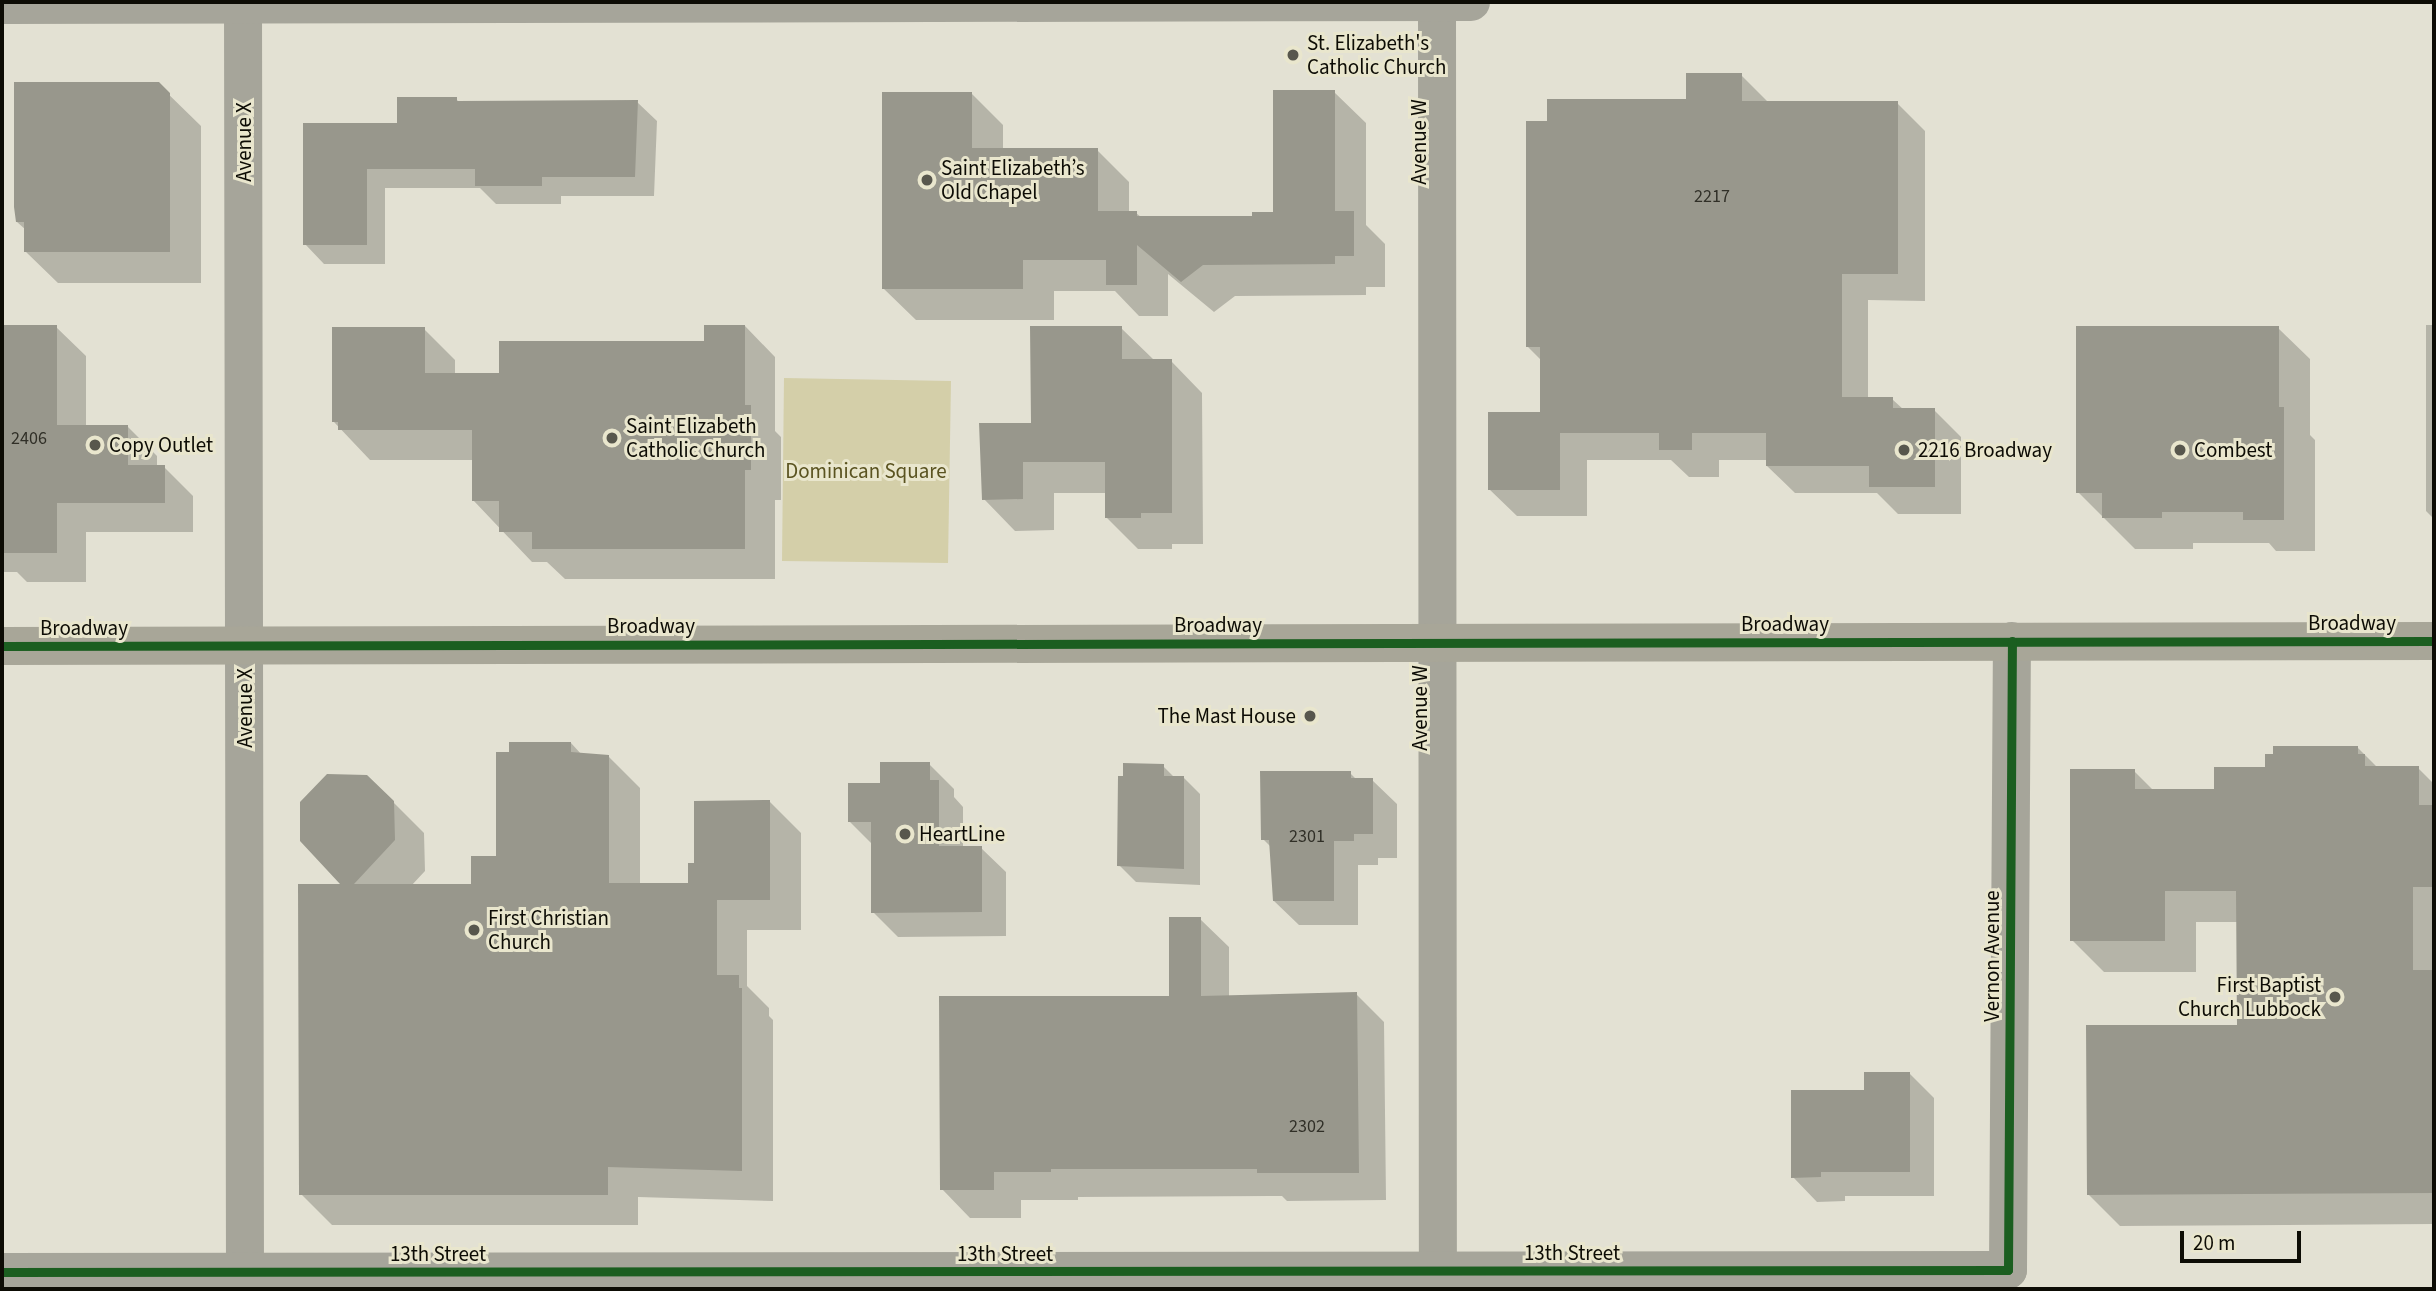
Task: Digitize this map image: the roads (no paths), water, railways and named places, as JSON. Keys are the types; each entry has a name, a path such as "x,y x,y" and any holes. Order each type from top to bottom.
{"main road":[{"name":"Broadway","path":"2,646 2434,640"}],"street":[{"name":"Avenue W","path":"1437,2 1438,1280"},
{"path":"2,5 1471,2"},
{"name":"Avenue X","path":"243,3 245,1280"},
{"name":"Vernon Avenue","path":"2008,1270 2012,641"},
{"name":"13th Street","path":"2,1272 245,1280 1438,1280 2008,1270"}],"place":[{"name":"St. Elizabeth's Catholic Church","path":"1293,55"},
{"name":"Saint Elizabeth’s Old Chapel","path":"927,180"},
{"name":"Saint Elizabeth Catholic Church","path":"612,438"},
{"name":"Copy Outlet","path":"95,445"},
{"name":"2216 Broadway","path":"1904,450"},
{"name":"Combest","path":"2180,450"},
{"name":"The Mast House","path":"1310,716"},
{"name":"HeartLine","path":"905,834"},
{"name":"First Christian Church","path":"474,930"},
{"name":"First Baptist Church Lubbock","path":"2335,997"}],"park label":[{"name":"Dominican Square","path":"866,471"}]}
